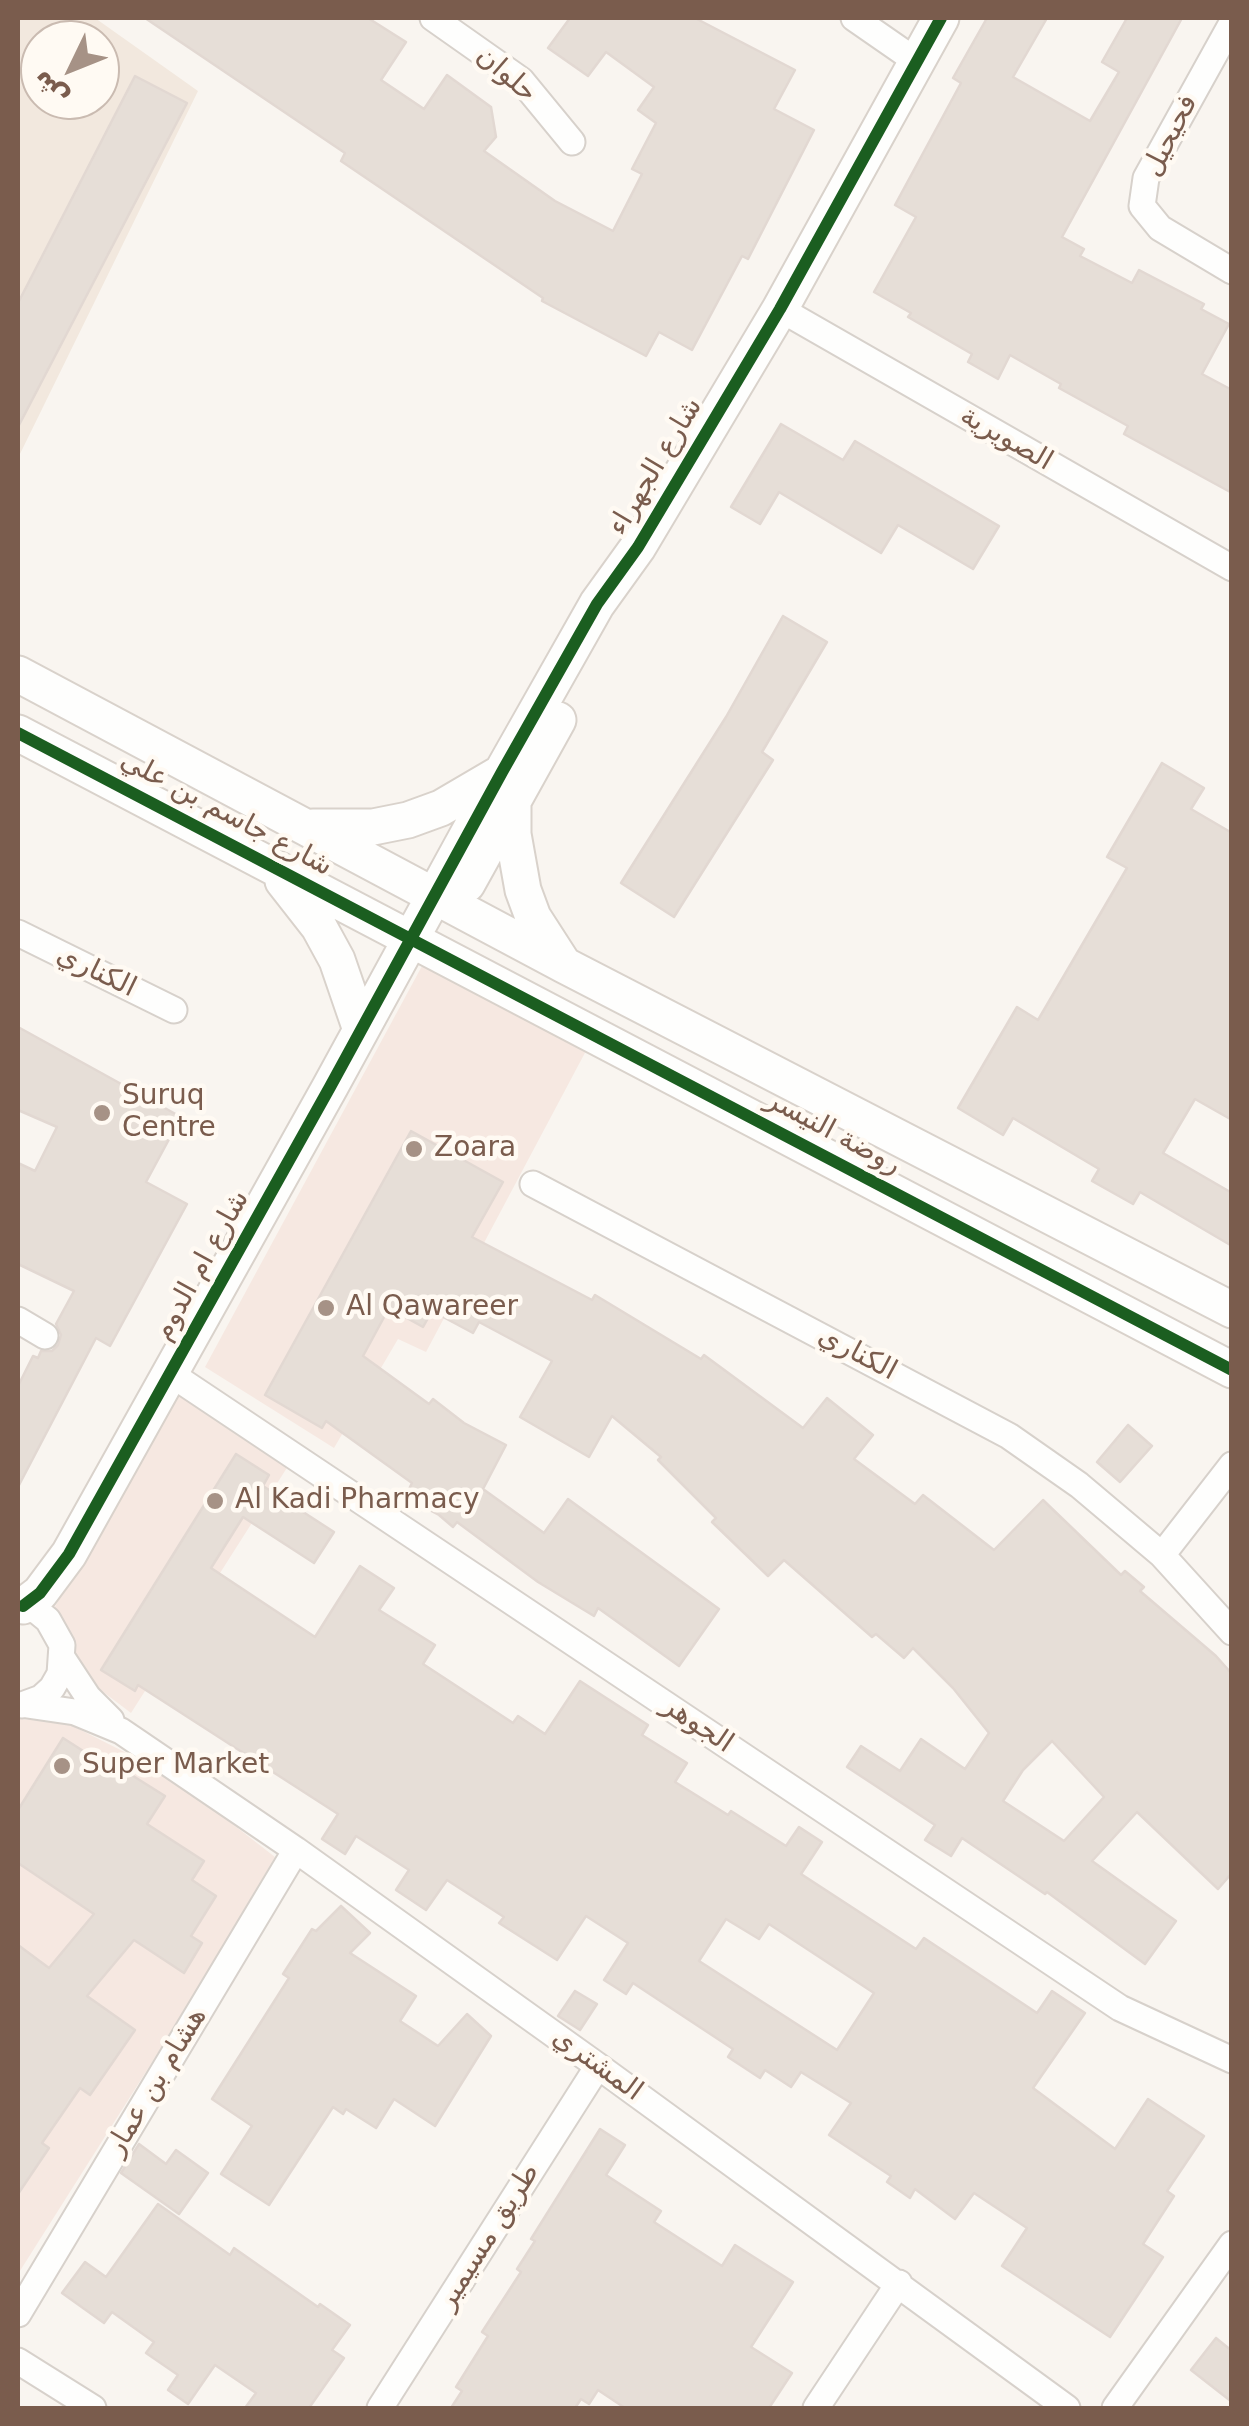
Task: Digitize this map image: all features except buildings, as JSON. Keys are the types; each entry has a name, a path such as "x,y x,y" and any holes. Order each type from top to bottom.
{"street":[{"name":"حلوان","path":"432,18 521,80 572,142"},
{"path":"854,18 916,61"},
{"name":"شارع الجهراء","path":"420,946 507,788 597,604 638,547 780,309 941,18"},
{"name":"فحيحيل","path":"1232,24 1146,178 1142,206 1160,228 1232,271"},
{"name":"الصويرية","path":"780,309 1232,568"},
{"name":"شارع جاسم بن علي","path":"18,674 444,901"},
{"name":"شارع جاسم بن علي","path":"18,733 420,946"},
{"path":"302,826 373,827 408,820 472,792 507,788 523,890 533,916 564,965"},
{"path":"265,863 298,896 319,927 337,960 361,1030"},
{"name":"روضة النيسر","path":"444,901 1232,1310"},
{"name":"الكناري","path":"18,933 174,1010"},
{"name":"روضة النيسر","path":"420,946 1229,1372"},
{"name":"شارع ام الدوم","path":"20,1606 40,1593 69,1554 361,1030 420,946"},
{"name":"الكناري","path":"533,1184 982,1420 1045,1459 1162,1555 1232,1632"},
{"path":"18,1320 46,1336"},
{"name":"الجوهر","path":"170,1374 1120,2008 1232,2060"},
{"path":"1162,1555 1232,1465"},
{"name":"المشتري","path":"20,1606 36,1611 57,1631 63,1659 88,1696 122,1730 598,2066 1067,2408"},
{"path":"22,1705 52,1688 63,1659"},
{"name":"المشتري","path":"22,1705 75,1712 122,1730"},
{"name":"هشام بن عمار","path":"18,2314 296,1850"},
{"name":"طريق مسيمير","path":"380,2408 598,2066"},
{"path":"1116,2408 1232,2244"},
{"path":"816,2408 898,2283"},
{"path":"18,2361 93,2408"}],"shaded area":[{"path":"18,18 98,20 20,20 20,120 120,120 120,36 198,91 18,458"},
{"path":"422,966 587,1049 426,1352 398,1339 334,1448 205,1367"},
{"path":"180,1392 290,1463 131,1713 90,1682 50,1615"},
{"path":"18,1719 63,1721 168,1774 275,1857 180,2018 18,2274"}],"cycle path":[{"path":"23,1606 40,1593 69,1554 597,604 638,547 780,309 941,18"},
{"path":"18,733 1232,1370"}],"place":[{"name":"Suruq Centre","path":"102,1113"},
{"name":"Zoara","path":"414,1149"},
{"name":"Al Qawareer","path":"326,1308"},
{"name":"Al Kadi Pharmacy","path":"215,1501"},
{"name":"Super Market","path":"62,1766"}]}
